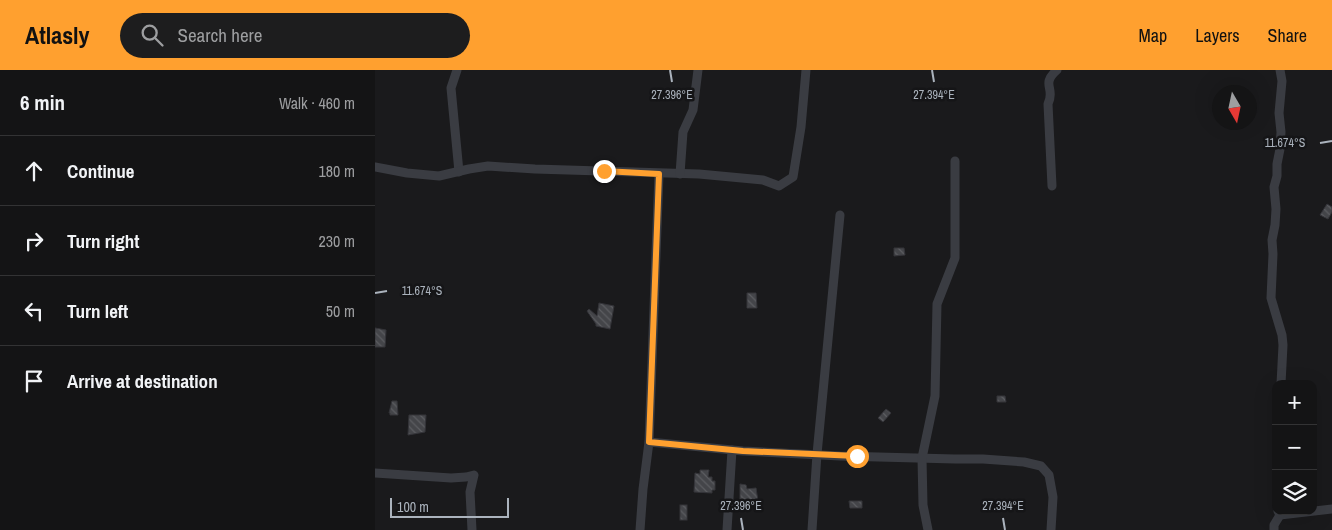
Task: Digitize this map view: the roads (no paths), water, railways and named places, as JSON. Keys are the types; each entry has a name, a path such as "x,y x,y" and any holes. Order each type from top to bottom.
{"street":[{"path":"457,70 451,88 459,172"},
{"path":"680,174 683,132 693,110 698,70"},
{"path":"375,167 439,176 488,166 680,174 763,180 779,186 793,177 801,127 806,70"},
{"path":"1052,186 1048,104 1051,97 1048,81 1057,70"},
{"path":"1281,70 1282,81 1279,112 1281,132 1277,176 1274,187 1275,225 1272,240 1271,298 1282,335 1281,380"},
{"path":"929,530 923,505 922,458 935,396 937,304 955,258 955,161"},
{"path":"641,530 643,489 649,442 659,174"},
{"path":"812,530 817,454 839,215"},
{"path":"649,442 732,450 840,456 983,458 1024,462 1041,466 1049,476 1053,497 1051,530"},
{"path":"727,530 732,450"},
{"path":"375,473 451,478 474,475 471,492 472,530"},
{"path":"1317,510 1332,509"},
{"path":"1274,530 1278,515"}]}
